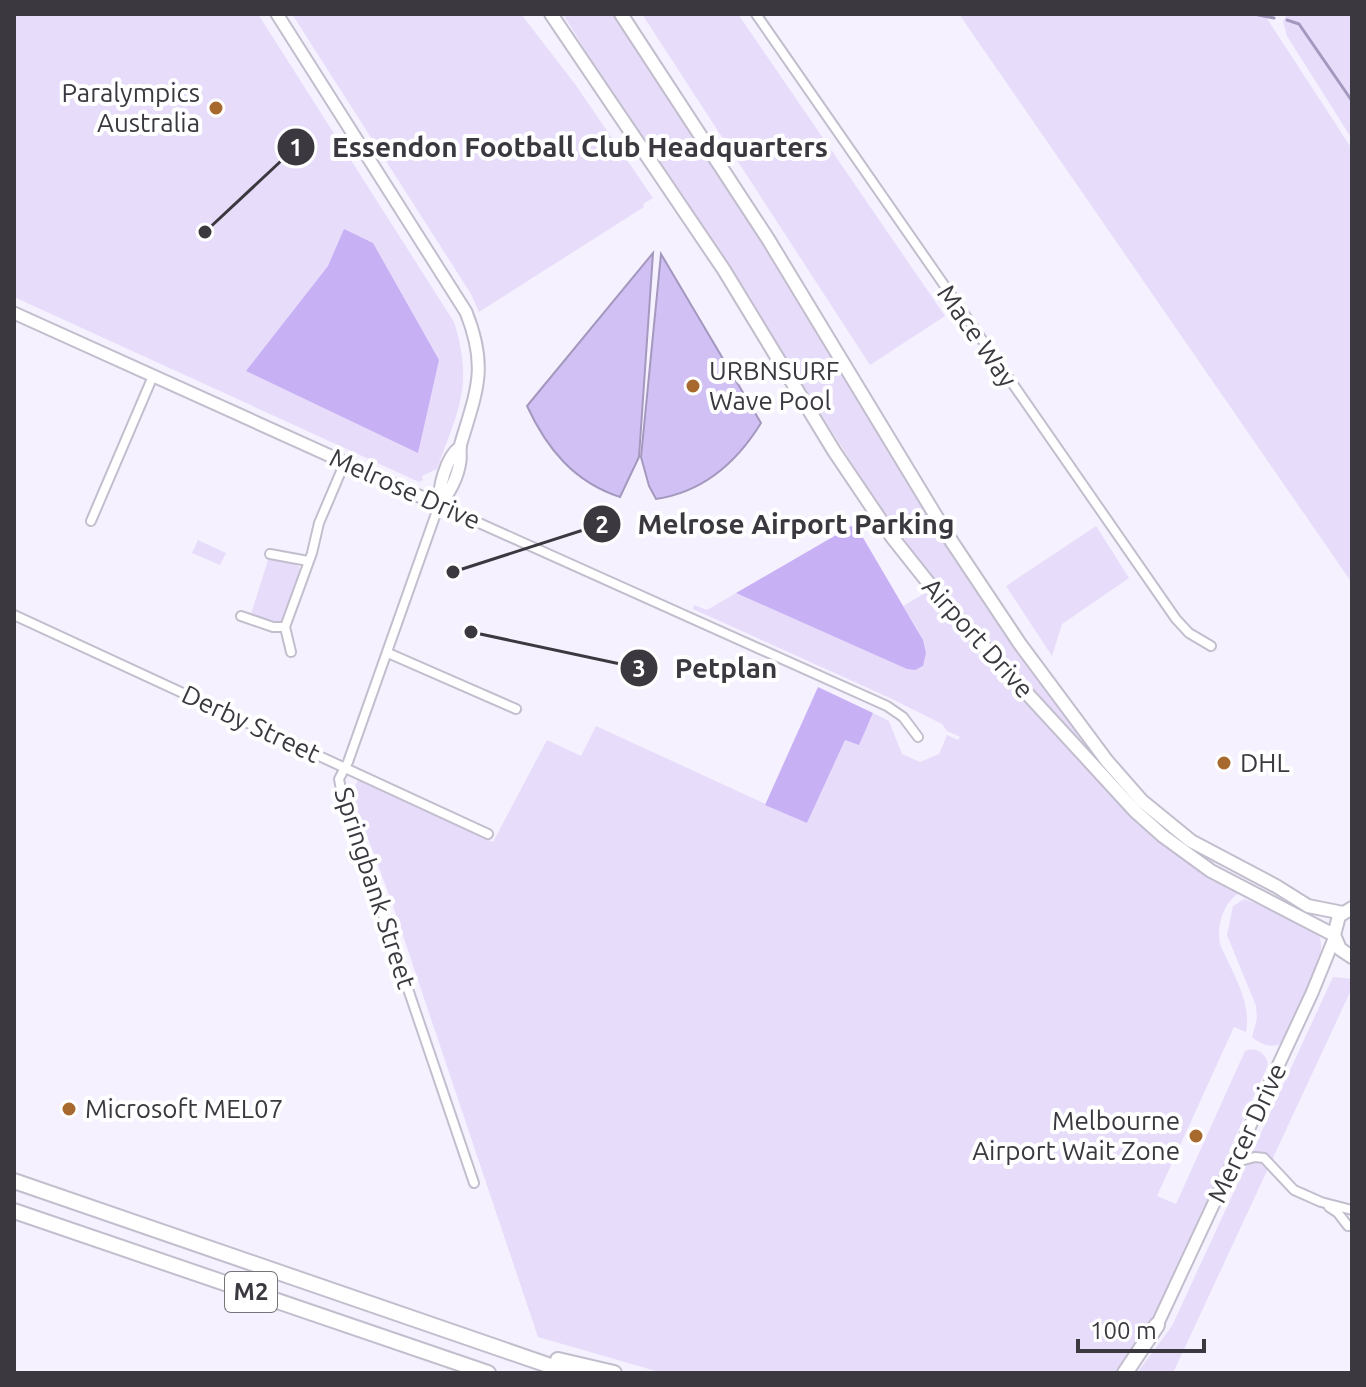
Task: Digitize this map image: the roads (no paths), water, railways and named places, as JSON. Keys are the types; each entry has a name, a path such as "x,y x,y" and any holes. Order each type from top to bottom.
{"highway":[{"name":"M2","path":"14,1181 571,1373"},
{"name":"M2","path":"14,1211 488,1373"},
{"path":"1125,1373 1157,1325"},
{"path":"487,1344 614,1373"}],"main road":[{"name":"Airport Drive","path":"551,14 724,270 879,519 946,605 1135,811 1163,836 1214,873 1334,937 1340,949 1352,957"},
{"name":"Airport Drive","path":"621,14 768,239 979,584 1107,761 1142,801 1191,841 1308,906 1348,910"},
{"path":"1334,937 1336,921 1348,910"}],"street":[{"path":"277,14 466,312 475,336 479,374 475,404 460,447 453,452 439,491 439,505"},
{"name":"Mace Way","path":"756,14 1176,619 1189,633 1211,646"},
{"name":"Melrose Drive","path":"14,313 887,706 903,717 918,737"},
{"path":"91,521 153,376"},
{"path":"291,652 285,627 319,523 345,462"},
{"name":"Springbank Street","path":"439,505 388,653 339,779 474,1183"},
{"path":"270,554 308,561"},
{"name":"Derby Street","path":"14,615 488,834"},
{"path":"241,616 273,627 285,627"},
{"path":"388,653 516,709"},
{"name":"Mercer Drive","path":"1157,1325 1334,937"},
{"path":"1233,1163 1255,1157 1264,1158 1288,1186 1338,1213 1348,1226"},
{"path":"1321,1202 1352,1210"}],"waterway":[{"path":"1254,14 1274,18"},
{"path":"1287,20 1299,24 1352,101"}],"place":[{"name":"Paralympics Australia","path":"216,108"},
{"name":"Essendon Football Club Headquarters","path":"205,232"},
{"name":"URBNSURF Wave Pool","path":"693,386"},
{"name":"Melrose Airport Parking","path":"453,572"},
{"name":"Petplan","path":"471,632"},
{"name":"DHL","path":"1224,763"},
{"name":"Microsoft MEL07","path":"69,1109"},
{"name":"Melbourne Airport Wait Zone","path":"1196,1136"}]}
